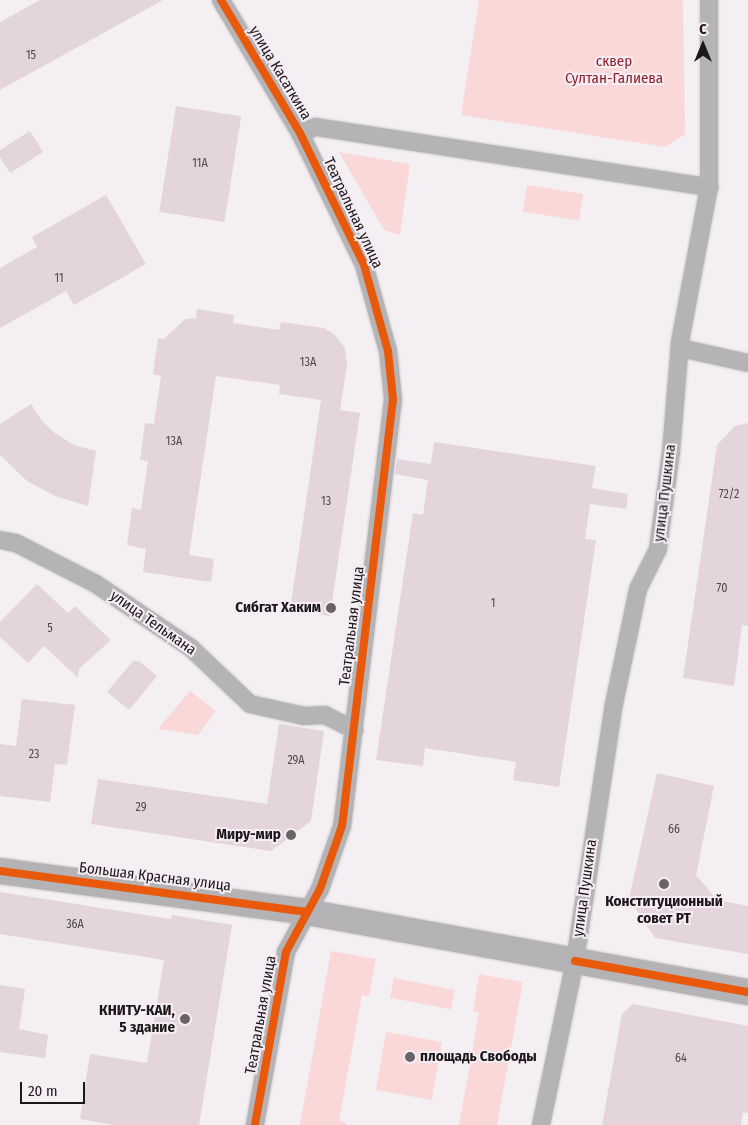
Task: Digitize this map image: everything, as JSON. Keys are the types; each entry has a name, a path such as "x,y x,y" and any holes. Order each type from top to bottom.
{"street":[{"name":"улица Касаткина","path":"221,0 300,134 316,127 709,187"},
{"name":"улица Пушкина","path":"541,1125 574,961 614,704 638,589 658,549 671,452 680,348 709,187 709,0"},
{"name":"Театральная улица","path":"255,1125 286,952 320,889 342,826 393,399 388,351 364,265 300,134"},
{"path":"680,348 748,363"},
{"name":"улица Тельмана","path":"0,540 16,543 96,584 191,648 250,704 304,716 325,715 354,730"},
{"name":"Большая Красная улица","path":"0,871 307,912 748,992"}],"green space":[{"name":"сквер Султан-Галиева","path":"479,0 683,0 685,134 665,147 461,115"},
{"path":"339,152 410,164 400,235 384,230"},
{"path":"527,185 583,194 579,221 523,212"},
{"path":"190,691 216,711 198,735 158,729"},
{"path":"331,951 376,959 369,996 362,995 339,1121 346,1122 346,1125 300,1125"},
{"path":"479,974 523,982 497,1125 459,1125 479,1012 473,1011"},
{"path":"394,978 455,990 451,1009 390,998"},
{"path":"386,1032 442,1042 432,1100 376,1090"}],"building":[{"path":"40,0 163,0 0,90 0,22"},
{"path":"176,106 241,116 224,222 159,212"},
{"path":"30,131 43,152 10,173 0,157 0,150"},
{"path":"106,195 146,264 74,305 66,291 0,328 0,268 37,247 32,237"},
{"path":"197,309 234,315 233,323 279,330 281,322 324,328 334,334 345,348 347,366 340,410 360,413 330,616 290,610 321,400 279,394 280,385 216,376 189,555 214,559 211,582 143,572 146,549 127,545 132,508 141,510 148,461 140,460 145,423 154,424 161,376 153,374 158,338 164,339 185,319 196,318"},
{"path":"31,404 42,421 56,434 74,445 96,451 88,506 55,496 27,481 0,455 0,424"},
{"path":"748,423 748,626 742,625 734,686 683,678 717,445 735,426"},
{"path":"434,442 596,466 592,488 628,494 626,509 590,504 585,539 596,540 559,787 513,780 516,762 425,748 423,766 376,760 413,513 423,515 428,480 395,474 397,459 431,464"},
{"path":"37,584 68,613 75,606 111,640 79,669 78,678 44,646 28,663 0,637 0,622"},
{"path":"133,661 139,661 157,676 129,710 107,692"},
{"path":"22,699 75,705 67,765 55,764 50,802 0,796 0,744 16,746"},
{"path":"279,724 324,731 311,821 271,851 91,824 98,779 267,804"},
{"path":"657,773 714,786 696,875 717,900 748,906 748,954 655,938 629,899"},
{"path":"0,892 171,919 172,915 232,925 199,1125 114,1125 80,1119 90,1054 147,1063 164,960 0,934"},
{"path":"0,985 25,989 19,1029 48,1035 45,1058 0,1052"},
{"path":"633,1004 748,1026 748,1113 743,1112 741,1125 602,1125 622,1014"}],"cycle path":[{"path":"221,0 300,133 364,265 388,351 393,399 342,826 320,889 286,952 255,1125"},
{"path":"0,871 307,912"},
{"path":"575,961 748,992"}],"place":[{"name":"Сибгат Хаким","path":"331,608"},
{"name":"Миру-мир","path":"291,835"},
{"name":"Конституционный совет РТ","path":"664,884"},
{"name":"КНИТУ-КАИ, 5 здание","path":"185,1019"},
{"name":"площадь Свободы","path":"410,1057"}]}
